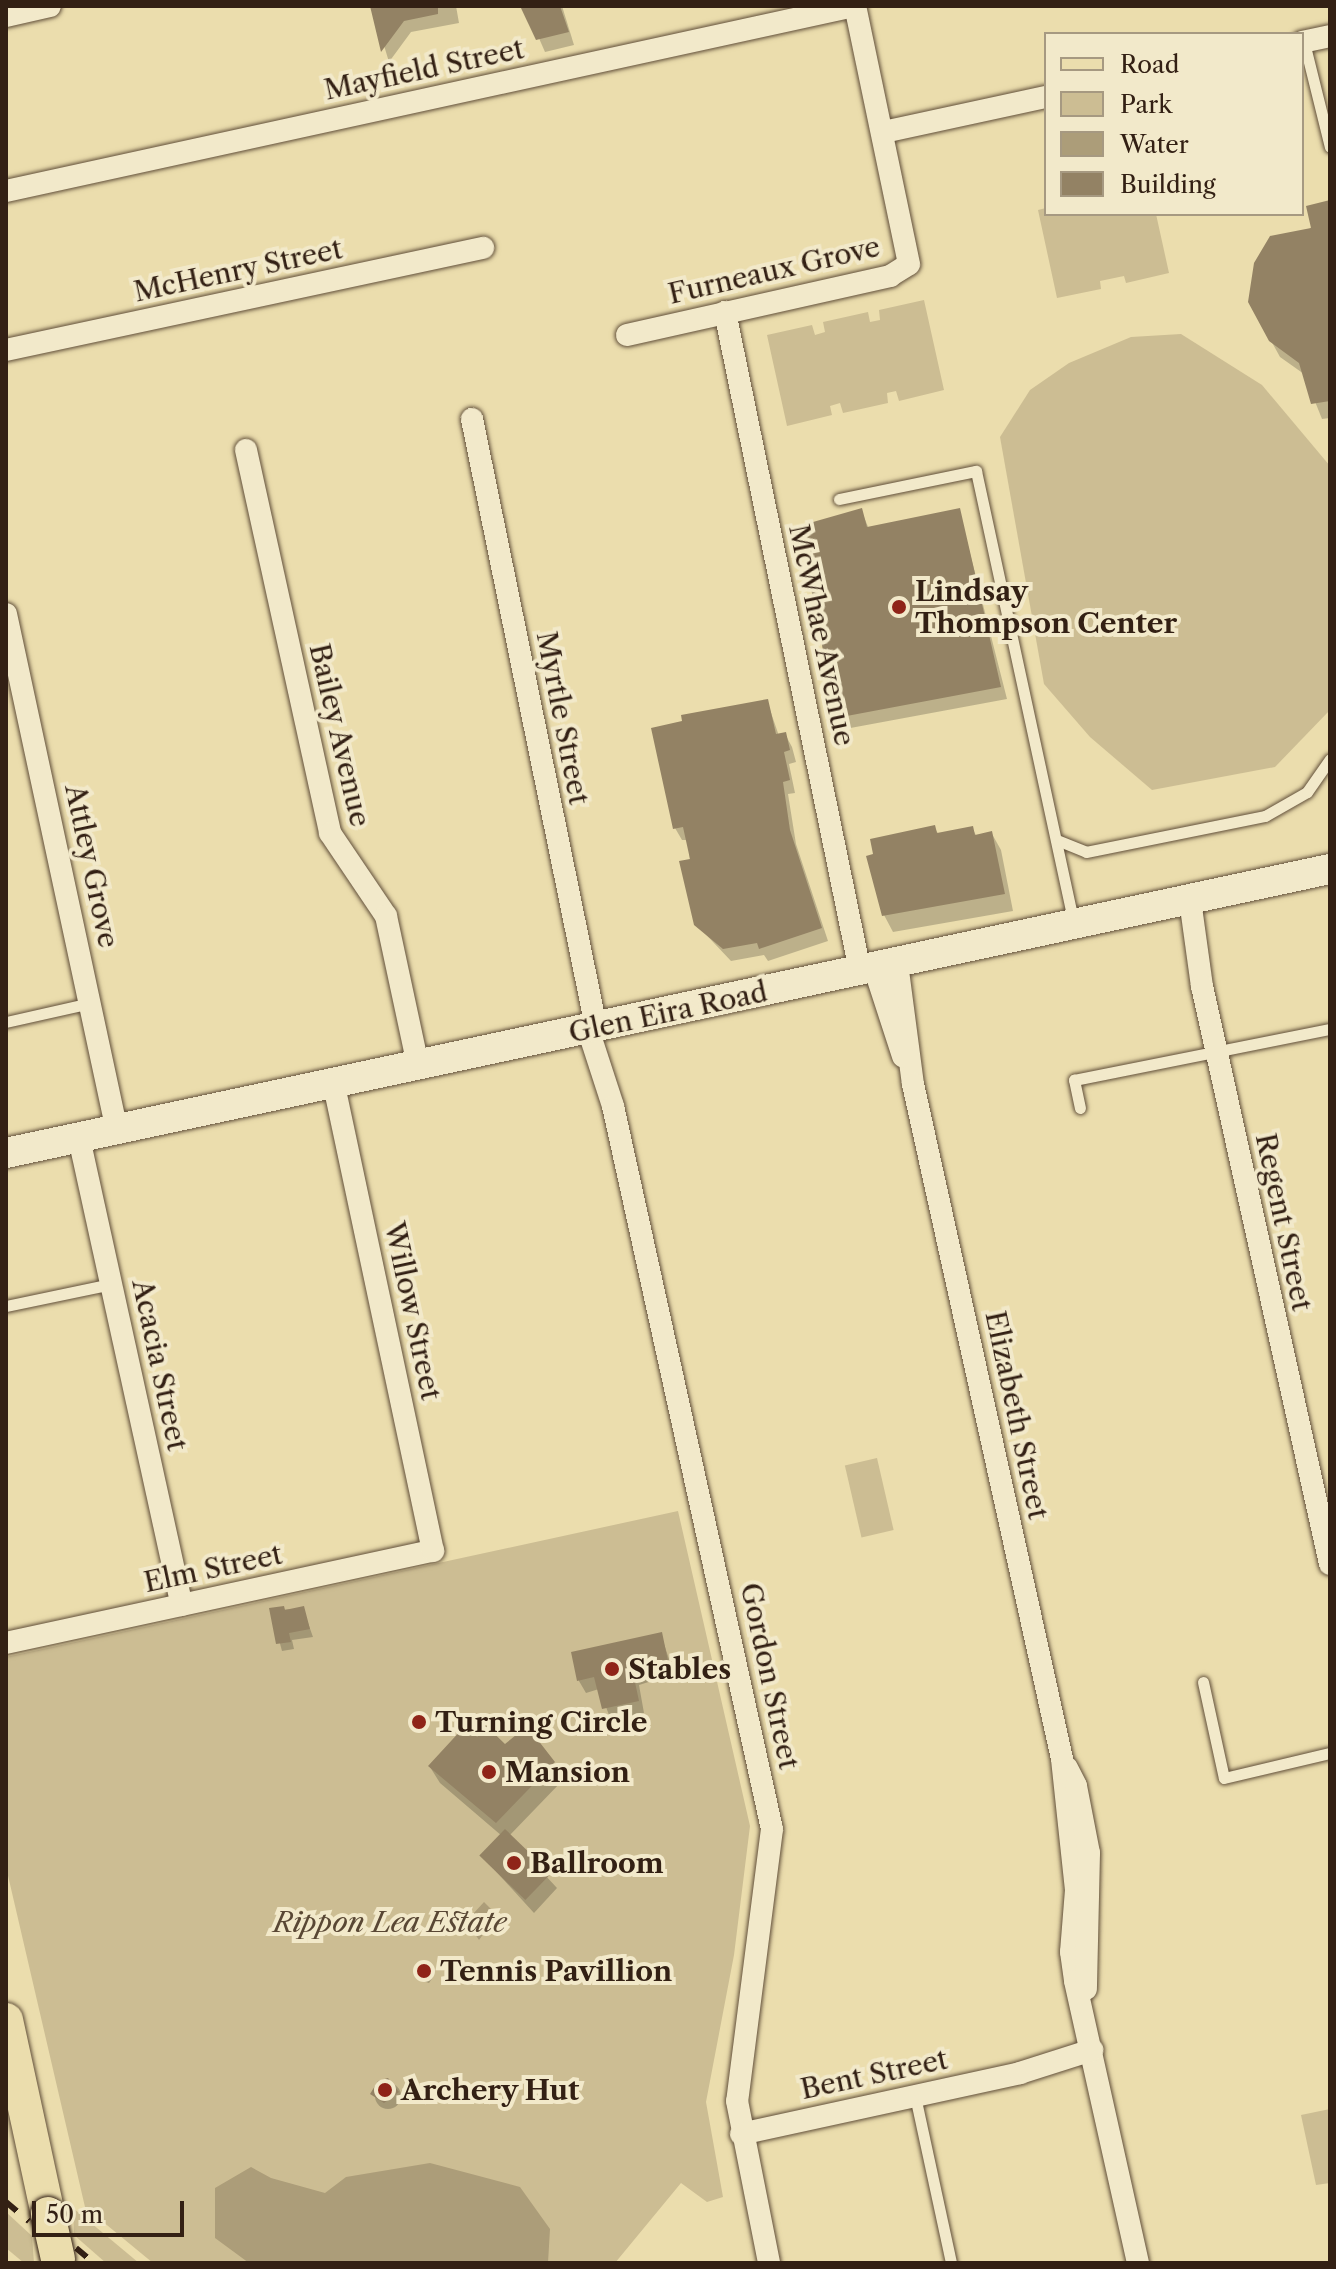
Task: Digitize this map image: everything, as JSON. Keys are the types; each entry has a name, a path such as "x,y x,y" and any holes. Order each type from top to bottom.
{"main road":[{"name":"Glen Eira Road","path":"6,1153 1330,869"},
{"path":"6,2020 59,2261"}],"street":[{"path":"6,16 50,6"},
{"name":"Furneaux Grove","path":"627,335 890,276 906,268 910,254 855,6"},
{"name":"Mayfield Street","path":"6,191 855,6"},
{"path":"1304,42 1330,36"},
{"path":"884,132 1044,97"},
{"name":"McHenry Street","path":"6,350 483,248"},
{"name":"McWhae Avenue","path":"725,312 877,967"},
{"name":"Myrtle Street","path":"472,419 596,1027"},
{"name":"Bailey Avenue","path":"246,450 330,833 344,860 383,908 418,1065"},
{"name":"Attley Grove","path":"6,614 117,1131"},
{"name":"Regent Street","path":"1183,901 1330,1564"},
{"name":"Elizabeth Street","path":"877,967 913,1084 1062,1759 1076,1890 1071,1952 1138,2263"},
{"name":"Gordon Street","path":"596,1027 772,1829 737,2101 741,2134 769,2263"},
{"name":"Willow Street","path":"334,1084 433,1551"},
{"name":"Acacia Street","path":"79,1138 182,1605"},
{"name":"Elm Street","path":"6,1643 433,1551"},
{"name":"Bent Street","path":"741,2134 1093,2057"}],"lane":[{"path":"1304,46 1330,147"},
{"path":"839,499 976,471 1074,925"},
{"path":"1057,840 1086,852 1265,816 1307,792 1330,759"},
{"path":"6,1022 91,1003"},
{"path":"1080,1108 1074,1080 1330,1029"},
{"path":"6,1306 111,1284"},
{"path":"1203,1682 1224,1778 1330,1753"},
{"path":"915,2096 951,2263"}],"green space":[{"path":"1044,208 1044,216 1156,216 1169,273 1126,283 1124,276 1100,281 1101,289 1057,298 1038,210"},
{"path":"924,300 944,390 899,401 896,391 887,393 888,403 843,413 840,403 830,406 832,415 787,426 767,335 812,325 815,335 825,332 823,322 868,312 870,322 880,320 879,310"},
{"path":"1181,334 1262,385 1330,466 1330,710 1275,767 1152,790 1090,737 1044,684 1000,437 1030,390 1069,363 1131,337"},
{"path":"877,1458 894,1530 861,1538 845,1465"},
{"name":"Rippon Lea Estate","path":"678,1511 750,1826 734,1955 706,2102 723,2197 707,2202 681,2183 615,2263 153,2263 85,2207 6,1867 6,1657"},
{"path":"1330,2109 1330,2183 1316,2185 1301,2115"},
{"path":"73,2208 139,2263 106,2263 74,2235"},
{"path":"6,2212 32,2236 34,2263 24,2263 6,2248"}],"water":[{"path":"484,1902 497,1915 479,1940 473,1931 461,1927"},
{"path":"430,2163 520,2187 550,2229 548,2263 249,2263 215,2238 215,2188 251,2167 271,2178 325,2193 346,2177"}],"building":[{"path":"370,6 438,6 438,14 404,21 381,52"},
{"path":"520,6 560,6 569,32 536,40"},
{"path":"1330,200 1330,401 1311,404 1299,363 1269,341 1248,302 1254,263 1270,236 1311,228 1306,206"},
{"name":"Lindsay Thompson Center","path":"862,508 867,527 960,508 1001,687 836,718 799,526"},
{"path":"768,699 776,734 786,732 790,750 784,752 790,780 783,782 790,830 822,928 759,949 757,943 723,949 694,925 679,861 690,859 683,827 673,829 651,728 682,721 681,715"},
{"path":"935,825 937,833 973,826 975,835 992,831 1005,894 882,916 866,856 873,854 870,839"},
{"path":"284,1606 285,1610 304,1606 310,1629 289,1633 291,1642 276,1644 269,1608"},
{"name":"Stables","path":"662,1632 668,1661 633,1673 639,1701 602,1709 594,1677 577,1681 571,1652"},
{"name":"Mansion","path":"475,1715 505,1744 527,1726 555,1762 496,1823 428,1766"},
{"name":"Ballroom","path":"505,1829 551,1873 525,1900 479,1856"},
{"name":"Tennis Pavillion","path":"420,1962 428,1962 433,1971 431,1978 420,1980 415,1975 415,1967"},
{"name":"Archery Hut","path":"388,2078 399,2092 384,2103 370,2094 378,2081"}],"railway":[{"path":"6,2202 29,2221"},
{"path":"76,2248 94,2263"}],"place":[{"name":"Lindsay Thompson Center","path":"899,607"},
{"name":"Stables","path":"612,1669"},
{"name":"Turning Circle","path":"419,1722"},
{"name":"Mansion","path":"489,1772"},
{"name":"Ballroom","path":"514,1863"},
{"name":"Tennis Pavillion","path":"424,1971"},
{"name":"Archery Hut","path":"385,2090"}]}
